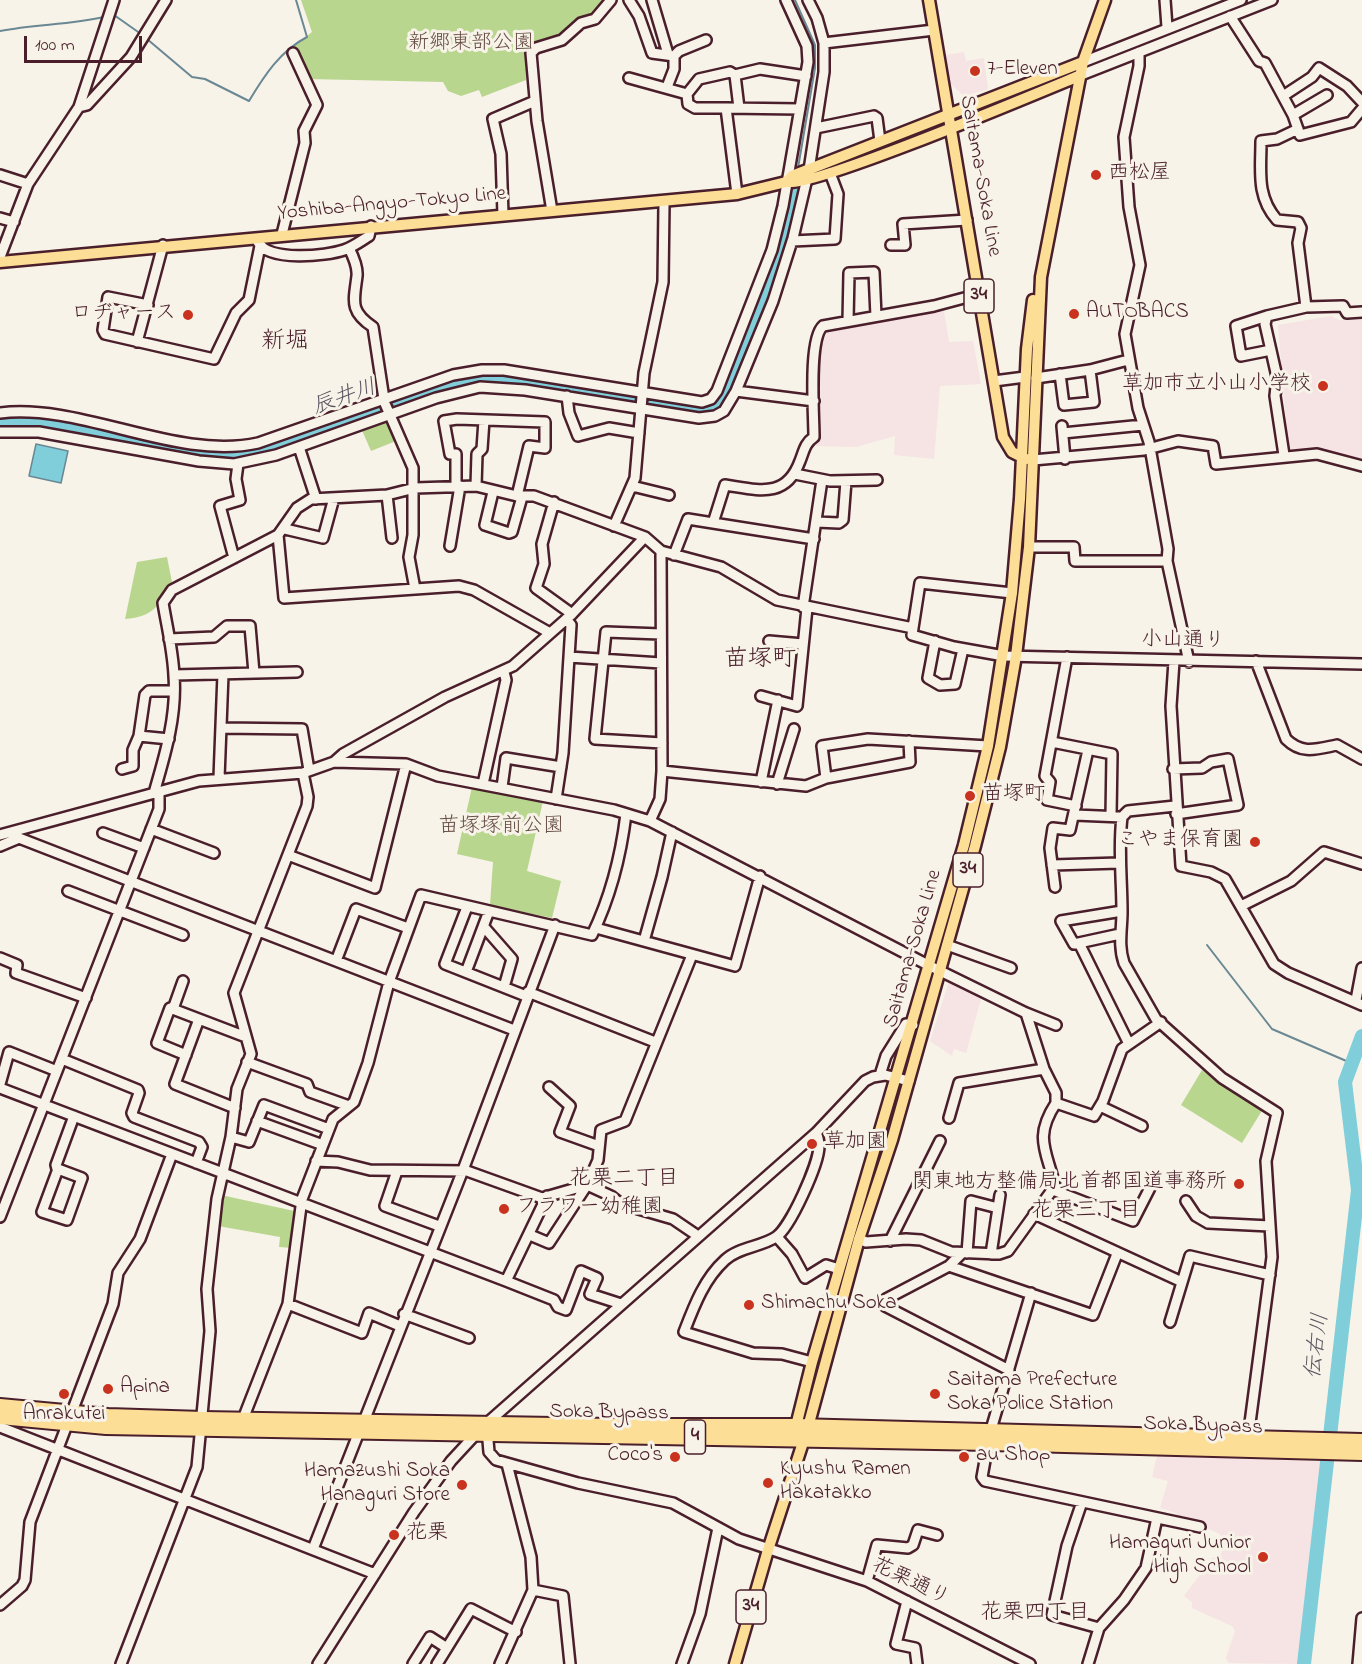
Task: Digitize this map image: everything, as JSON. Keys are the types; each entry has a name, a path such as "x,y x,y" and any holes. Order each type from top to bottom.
{"highway":[{"name":"Soka Bypass","path":"0,1406 70,1419"},
{"name":"Soka Bypass","path":"0,1417 202,1424 484,1429 802,1431 1321,1446 1340,1446 1362,1441"},
{"name":"Soka Bypass","path":"202,1424 243,1419 361,1426"},
{"name":"Soka Bypass","path":"990,1438 1248,1438 1321,1446"},
{"name":"Soka Bypass","path":"1340,1446 1362,1453"}],"main road":[{"name":"Saitama-Soka Line","path":"929,0 1006,446 1022,458"},
{"path":"1083,62 1105,0"},
{"name":"Saitama-Soka Line","path":"735,1664 859,1239 903,1079 928,965 964,845 988,746 1004,656 1012,593 1030,378 1032,306 1041,277 1083,62"},
{"name":"Yoshiba-Angyo-Tokyo Line","path":"799,178 948,113 1083,62"},
{"name":"Yoshiba-Angyo-Tokyo Line","path":"0,262 163,245 258,241 282,234 664,203 737,194 799,178 830,173 1081,75"},
{"name":"Saitama-Soka Line","path":"802,1431 812,1362 839,1269 940,971 995,768 1016,656 1029,547 1034,460 1030,378"},
{"path":"1022,458 1034,460"}],"street":[{"path":"0,257 28,184 79,107 114,0"},
{"path":"79,107 87,105 131,57 166,0"},
{"path":"552,211 535,101 531,53 533,50 562,40 581,23 595,19 611,0"},
{"path":"629,0 639,16 652,52 671,55 706,40"},
{"path":"652,0 674,69 667,87"},
{"path":"0,432 39,432 199,461 238,464 299,447 436,398 480,387 502,386 706,418 724,411 736,391 772,301 792,241 799,178 800,109 806,75 807,46 786,0"},
{"path":"0,413 40,413 226,447 258,443 453,375 493,369 702,402 715,394 765,270 783,206 799,178 816,128 824,72 824,43 817,18 808,0"},
{"path":"1165,0 1167,27"},
{"path":"1204,0 1208,11"},
{"path":"1083,62 1167,27 1241,0"},
{"path":"1081,75 1272,0"},
{"path":"1230,16 1259,61 1265,63 1293,116 1300,135 1351,122 1362,109"},
{"path":"824,43 934,30"},
{"path":"282,234 305,143 304,132 316,105 293,52"},
{"path":"1139,52 1139,66 1124,137 1129,207 1140,265 1125,334 1128,360 1150,448 1168,549 1167,561 1189,662"},
{"path":"1283,96 1312,77 1319,68 1347,86 1362,102"},
{"path":"800,109 695,108 688,104 687,94 694,83 709,75 730,72 735,75 760,69 806,75"},
{"path":"735,75 740,108"},
{"path":"629,78 687,94"},
{"path":"1293,116 1327,95"},
{"path":"503,215 501,154 493,119 535,101"},
{"path":"726,108 737,194"},
{"path":"816,128 874,116 877,118 880,141"},
{"path":"1298,129 1277,139 1261,141 1261,192 1267,208 1277,220 1298,222 1300,228 1298,243 1306,307"},
{"path":"792,241 835,239 838,194 830,173"},
{"path":"0,175 28,184"},
{"path":"614,526 632,486 644,374 663,282 664,203"},
{"path":"0,218 14,222"},
{"path":"891,245 904,245 903,224 967,220"},
{"path":"148,305 108,297 103,330 105,334 214,359 236,313 249,300 258,241 288,255 305,256 349,248 369,236 371,226"},
{"path":"137,342 163,245"},
{"path":"349,248 357,275 353,293 357,313 373,327 383,399 388,416 413,468 415,488 413,534 409,557 415,589"},
{"path":"848,321 849,273 874,272 876,316"},
{"path":"713,523 725,485 775,490 795,474 807,442 814,437 814,357 819,330 823,326 979,294"},
{"path":"1271,350 1241,356 1236,326 1306,307 1343,306 1347,313 1362,312"},
{"path":"1268,316 1265,324 1277,377 1275,396 1284,455"},
{"path":"994,381 1090,370 1128,360"},
{"path":"1060,374 1064,405 1094,402 1090,370"},
{"path":"736,391 814,401"},
{"path":"567,396 569,413 578,436 609,428 639,433"},
{"path":"476,486 477,454 482,449 484,420"},
{"path":"450,546 458,486 456,454 450,454 444,421 545,422 544,448 529,446 512,532 485,525 494,492"},
{"path":"1065,459 1062,429 1143,425"},
{"path":"1034,460 1065,459 1150,448 1178,441 1213,446 1216,464 1284,455 1317,454 1362,466"},
{"path":"299,447 316,499"},
{"path":"234,558 220,506 240,500 236,479 238,464"},
{"path":"795,474 822,480 877,480"},
{"path":"760,696 797,706 805,607 822,480"},
{"path":"817,522 839,523 843,520 846,481"},
{"path":"0,1217 159,809 157,793 169,739 174,691 174,675 163,603 172,590 282,532 297,508 316,499 387,495 415,488 476,486 519,497 534,496 645,537 661,551 721,567 777,600 913,628 920,583 1012,593"},
{"path":"632,486 669,495"},
{"path":"387,495 392,538"},
{"path":"282,532 323,538 334,498"},
{"path":"554,502 542,544 544,564 536,588 569,616 571,625 561,767 556,799"},
{"path":"674,555 688,519 814,539"},
{"path":"282,532 284,598 459,586 474,590 550,633"},
{"path":"334,762 343,754 445,697 504,672 569,616 645,537"},
{"path":"1029,547 1074,547 1075,561 1167,561"},
{"path":"650,822 660,799 662,771 661,551"},
{"path":"169,639 214,637 227,626 250,626 254,673"},
{"name":"小山通り","path":"913,628 912,635 963,649 1004,656 1189,662 1362,664"},
{"path":"661,634 606,632 595,739 662,743"},
{"path":"769,640 803,644"},
{"path":"935,641 928,678 940,685 955,684 963,649"},
{"path":"569,657 661,663"},
{"path":"1067,657 1045,776 1050,782 1047,800 1075,811 1122,817"},
{"path":"1174,661 1171,706 1173,769 1181,866 1211,872 1225,879 1274,964 1288,973 1359,1003 1362,968"},
{"path":"1256,661 1286,739 1291,744 1305,752 1337,745 1362,759"},
{"path":"174,675 297,672"},
{"path":"483,784 506,680 504,672"},
{"path":"219,778 223,674"},
{"path":"122,769 133,766 133,750 139,736 145,695 149,691 174,691"},
{"path":"761,782 778,700"},
{"path":"121,1664 197,1467 210,1331 207,1289 217,1199 231,1137 237,1089 251,1054 234,993 307,806 302,729 222,728"},
{"path":"777,784 792,747 794,729"},
{"path":"139,736 169,739"},
{"path":"826,778 822,746 868,739 988,746"},
{"path":"662,771 806,786 826,778 910,762 909,741"},
{"path":"1052,742 1112,754 1111,816"},
{"path":"1055,887 1050,848 1053,828 1070,830 1088,750"},
{"path":"502,787 506,758 561,767"},
{"path":"1173,769 1202,768 1210,762 1228,759 1238,805 1128,811 1122,817 1119,863 1122,910 1121,954 1124,963 1161,1022 1222,1078 1277,1113 1266,1161 1270,1275 1248,1438"},
{"path":"0,835 219,778 306,771 334,762 406,764 438,776 502,787 626,814 650,822 760,876 928,965 1026,1013 1056,1025"},
{"path":"288,855 375,888 406,764"},
{"path":"243,1419 288,1304 302,1203 316,1161 333,1119 354,1102 368,1064 389,982 421,895 555,925 592,936 623,843 626,814"},
{"path":"151,829 214,853"},
{"path":"644,941 672,832"},
{"path":"103,833 144,848"},
{"path":"0,846 20,838 514,1030"},
{"path":"1241,906 1291,881 1324,852 1362,864"},
{"path":"1052,866 1119,863"},
{"path":"596,928 735,966 760,876"},
{"path":"68,891 183,935"},
{"path":"467,907 445,964 656,1042"},
{"path":"336,961 356,909 408,928"},
{"path":"1120,934 1074,944 1060,921 1122,910"},
{"path":"466,972 489,911"},
{"path":"313,1549 462,1170 555,925"},
{"path":"484,927 512,959 504,987"},
{"path":"1079,943 1129,1044"},
{"path":"948,945 1011,968"},
{"path":"530,1235 549,1243 587,1185 598,1160 601,1131 625,1121 692,955"},
{"path":"0,958 17,965 16,973 86,998"},
{"path":"173,1009 183,981"},
{"path":"186,1054 157,1043 170,1008 246,1037"},
{"path":"859,1239 921,1240 951,1252 991,1254 1008,1251 1055,1186 1043,1152 1045,1121 1056,1103 1056,1093 1044,1069 1026,1013"},
{"path":"199,1019 175,1084 235,1108"},
{"path":"1056,1103 1094,1116 1100,1106 1117,1058 1129,1044 1161,1022"},
{"path":"880,1075 886,1056 906,1024 913,1025"},
{"path":"57,1071 9,1052 0,1086 44,1105 506,1281 554,1300 558,1307 566,1310 580,1272 597,1278 590,1294 621,1304"},
{"path":"62,1059 138,1090 132,1113 134,1117 199,1142 202,1147 196,1163"},
{"path":"247,1062 307,1084 310,1092 349,1106"},
{"path":"949,1118 959,1083 1044,1069"},
{"path":"318,1664 432,1486 465,1443 484,1429 621,1304 816,1133 865,1081 880,1075 903,1079"},
{"path":"549,1087 570,1106 560,1132 599,1146"},
{"path":"231,1137 249,1142 264,1105 329,1129"},
{"path":"1100,1106 1142,1126"},
{"path":"58,1169 82,1178 67,1220 42,1212 74,1116"},
{"path":"257,1121 323,1145"},
{"path":"812,1362 782,1354 753,1353 684,1332 698,1297 724,1261 734,1254 777,1237 811,1176 819,1150 816,1133"},
{"path":"890,1241 940,1141"},
{"path":"0,1605 22,1586 25,1580 30,1522 113,1304 118,1273 140,1239 172,1154"},
{"path":"316,1161 338,1162 370,1170 462,1170 542,1198 587,1185 611,1196 621,1204 673,1219 698,1236"},
{"path":"397,1171 385,1206 439,1226"},
{"path":"1053,1190 1133,1221 1155,1178"},
{"path":"506,1281 547,1196"},
{"path":"991,1254 1000,1196"},
{"path":"998,1208 971,1201 965,1253 949,1266 886,1299 885,1306 1009,1371"},
{"path":"1186,1201 1196,1216 1208,1223 1270,1226"},
{"path":"1034,1214 1182,1282"},
{"path":"777,1237 792,1254 805,1278 826,1265 839,1269"},
{"path":"949,1266 1093,1315 1118,1254"},
{"path":"1170,1322 1190,1256 1270,1275"},
{"path":"1031,1293 990,1438 982,1477 986,1481 1200,1527"},
{"path":"288,1304 362,1333 369,1313 399,1326"},
{"path":"404,1314 469,1338"},
{"path":"0,1427 375,1574"},
{"path":"484,1429 489,1452 496,1460 507,1464 531,1557 533,1590 500,1664"},
{"name":"花栗通り","path":"507,1464 578,1483 673,1503 718,1528 768,1550 867,1581 1030,1664"},
{"path":"1083,1502 1067,1546 1052,1615 1098,1628"},
{"path":"1088,1664 1098,1628 1124,1599 1146,1568 1157,1518"},
{"path":"682,1664 700,1614 718,1528"},
{"path":"867,1581 877,1545 908,1548 913,1545 918,1530 937,1535"},
{"path":"533,1590 563,1596 570,1664"},
{"path":"907,1601 896,1644 915,1648 917,1664"},
{"path":"449,1664 438,1661 471,1609 516,1632"},
{"path":"1358,1664 1362,1618"},
{"path":"413,1664 430,1637 447,1648"}],"shaded area":[{"path":"964,52 966,61 984,58 988,89 964,96 951,84 945,55"},
{"path":"943,306 949,342 973,341 981,384 940,386 934,459 894,455 895,436 856,447 811,446 818,438 820,332 824,329"},
{"name":"草加市立小山小学校","path":"1331,316 1339,320 1362,319 1362,463 1320,450 1294,451 1288,447 1278,325"},
{"path":"950,978 982,995 966,1053 954,1049 952,1056 930,1041"},
{"name":"Hamaguri Junior High School","path":"1158,1452 1320,1461 1298,1664 1229,1663 1226,1658 1235,1631 1232,1626 1192,1608 1192,1602 1184,1596 1212,1558 1220,1556 1224,1545 1220,1534 1208,1529 1206,1524 1175,1517 1176,1513 1160,1508 1168,1481 1152,1477"}],"green space":[{"name":"新郷東部公園","path":"301,0 606,0 592,18 525,50 526,80 482,97 479,90 461,96 448,91 443,82 308,79 294,46 312,32"},
{"path":"384,421 388,422 396,441 371,451 361,428"},
{"path":"167,557 172,582 159,603 143,616 125,619 137,562"},
{"name":"苗塚塚前公園","path":"472,787 543,801 527,871 561,881 552,918 490,905 493,862 457,854"},
{"path":"1202,1070 1263,1109 1242,1143 1181,1105"},
{"path":"893,1103 897,1106 833,1307 836,1290"},
{"path":"221,1195 299,1212 293,1248 279,1247 280,1237 218,1226"}],"water":[{"path":"36,444 68,451 61,483 29,476"}],"waterway":[{"path":"147,39 192,77 205,79 249,101 267,73 281,57 307,37 296,0"},
{"path":"795,0 815,45 815,68 798,168"},
{"path":"114,15 141,34"},
{"path":"0,31 104,17"},
{"name":"辰井川","path":"0,423 34,422 65,426 211,455 251,454 448,385 480,378 502,378 710,411 723,398 746,343 784,231 798,173"},
{"path":"1207,945 1272,1029 1351,1063"},
{"name":"伝右川","path":"1304,1664 1358,1190 1345,1082 1362,1036"}],"place":[{"name":"7-Eleven","path":"975,71"},
{"name":"西松屋","path":"1096,175"},
{"name":"AUTOBACS","path":"1074,314"},
{"name":"ロヂャース","path":"188,315"},
{"name":"草加市立小山小学校","path":"1323,386"},
{"name":"苗塚町","path":"970,796"},
{"name":"こやま保育園","path":"1255,842"},
{"name":"草加園","path":"812,1144"},
{"name":"関東地方整備局北首都国道事務所","path":"1239,1184"},
{"name":"フラワー幼稚園","path":"504,1209"},
{"name":"Shimachu Soka","path":"749,1305"},
{"name":"Apina","path":"108,1389"},
{"name":"Anrakutei","path":"64,1394"},
{"name":"Saitama Prefecture Soka Police Station","path":"935,1394"},
{"name":"Coco's","path":"675,1457"},
{"name":"au Shop","path":"964,1457"},
{"name":"Kyushu Ramen Hakatakko","path":"768,1483"},
{"name":"Hamazushi Soka Hanaguri Store","path":"462,1485"},
{"name":"花栗","path":"394,1535"},
{"name":"Hamaguri Junior High School","path":"1263,1557"}],"district":[{"name":"新堀","path":"285,343"},
{"name":"苗塚町","path":"760,661"},
{"name":"花栗二丁目","path":"624,1180"},
{"name":"花栗三丁目","path":"1086,1212"},
{"name":"花栗四丁目","path":"1035,1614"}]}
